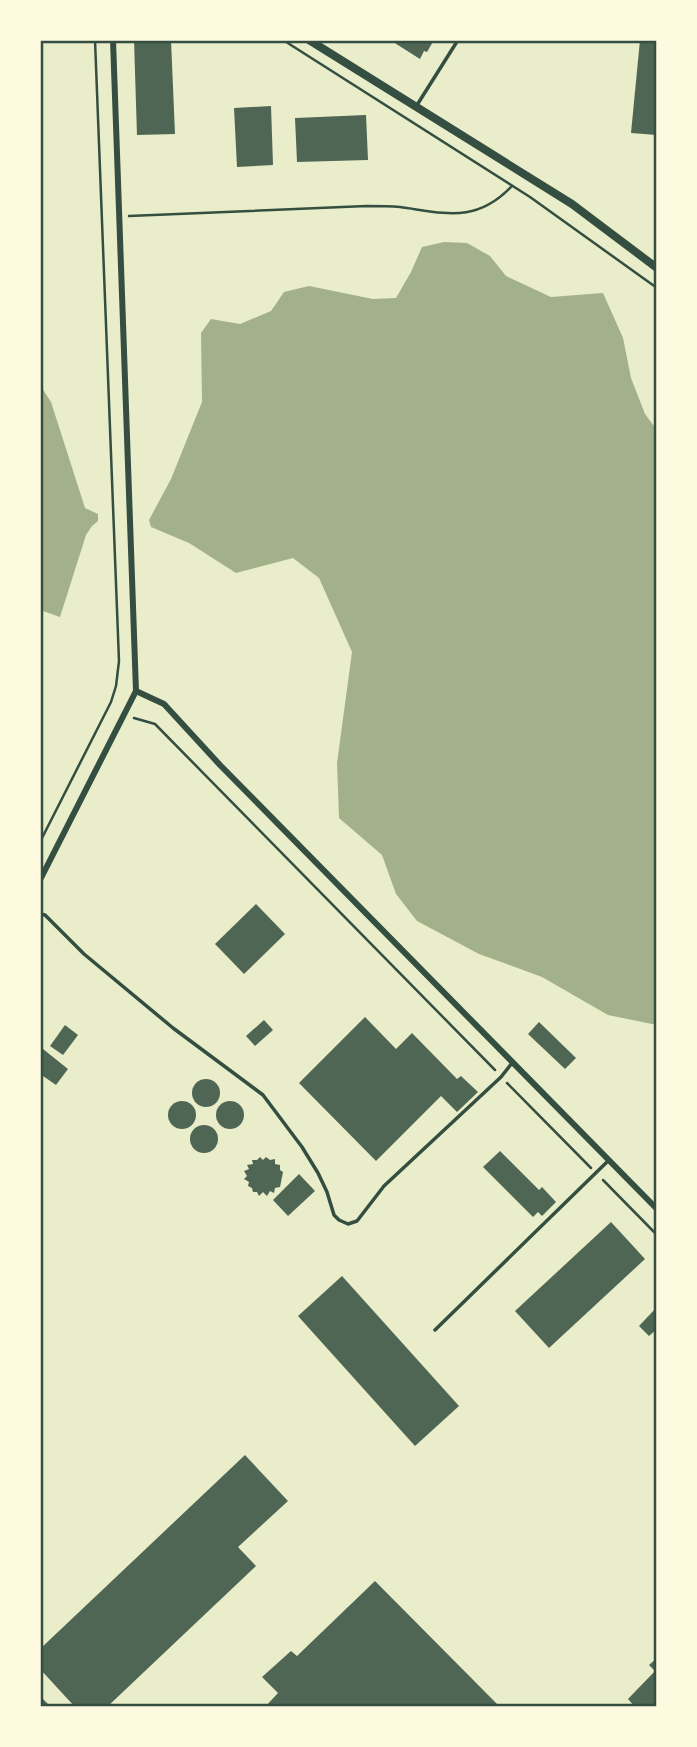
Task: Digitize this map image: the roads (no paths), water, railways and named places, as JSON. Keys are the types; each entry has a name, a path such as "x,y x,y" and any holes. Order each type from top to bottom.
{"street":[{"path":"40,880 136,691 113,40"},
{"path":"309,40 572,204 657,268"},
{"path":"136,691 164,704 220,765 657,1209"}],"lane":[{"path":"416,107 458,40"},
{"path":"40,914 45,915 84,954 173,1028 263,1095 318,1173 334,1215 348,1224 358,1221 384,1186 501,1077 513,1062"},
{"path":"435,1330 609,1160"}]}
